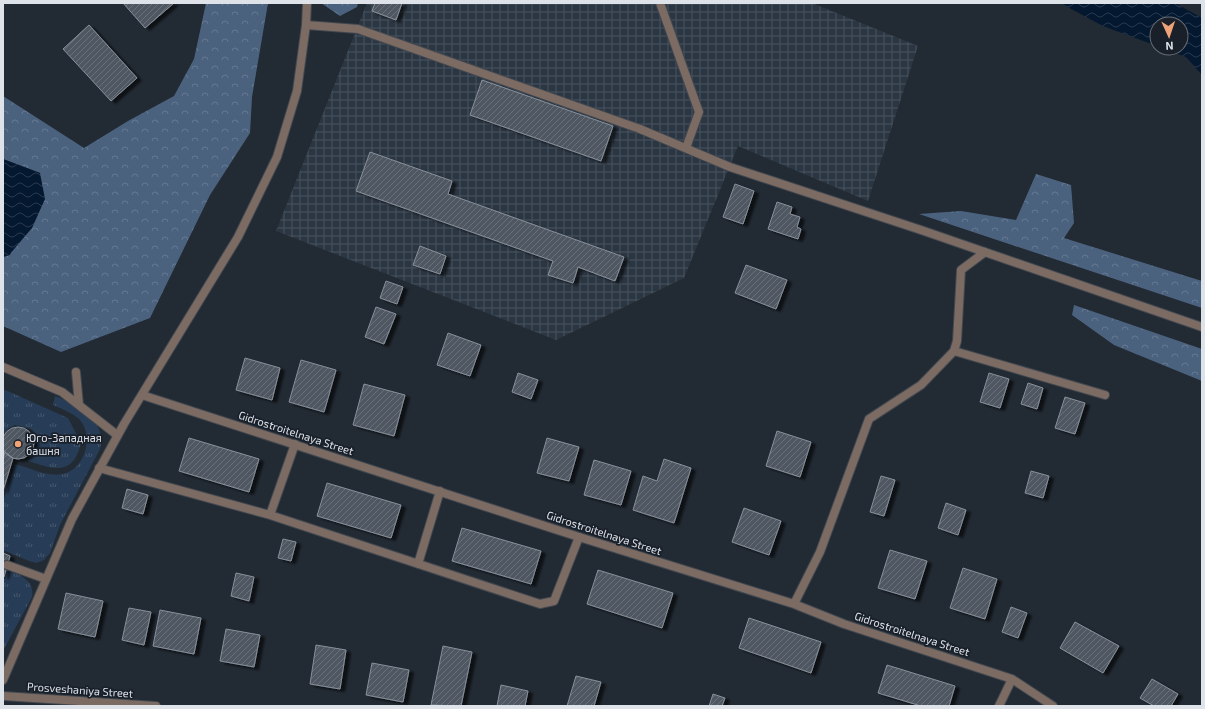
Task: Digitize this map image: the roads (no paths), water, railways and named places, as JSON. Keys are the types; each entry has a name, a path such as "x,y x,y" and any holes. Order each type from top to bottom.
{"street":[{"path":"3,680 72,519 118,435 238,237 277,157 297,90 306,25 307,3"},
{"path":"660,3 698,112 686,148"},
{"path":"306,25 358,29 640,129 730,167 985,252 1202,327"},
{"path":"794,604 820,552 869,419 921,384 954,351 957,341 961,270 985,252"},
{"path":"954,351 1105,395"},
{"path":"3,367 62,392 118,435"},
{"path":"76,372 79,405"},
{"name":"Gidrostroitelnaya Street","path":"142,395 579,537 794,604 844,624 1012,679 1053,706"},
{"path":"270,516 295,444"},
{"path":"99,468 270,516 540,604 554,601 579,537"},
{"path":"418,564 440,491"},
{"path":"7,565 46,579"},
{"path":"999,706 1012,679"},
{"name":"Prosveshaniya Street","path":"3,696 156,706"}],"water":[{"path":"1060,3 1175,3 1202,18 1202,75 1186,57 1183,56 1189,56 1189,16 1149,16 1149,43 1103,26"},
{"path":"3,159 40,173 45,199 32,228 9,255 3,257"}],"place":[{"name":"Юго-Западная башня","path":"18,444"}]}
